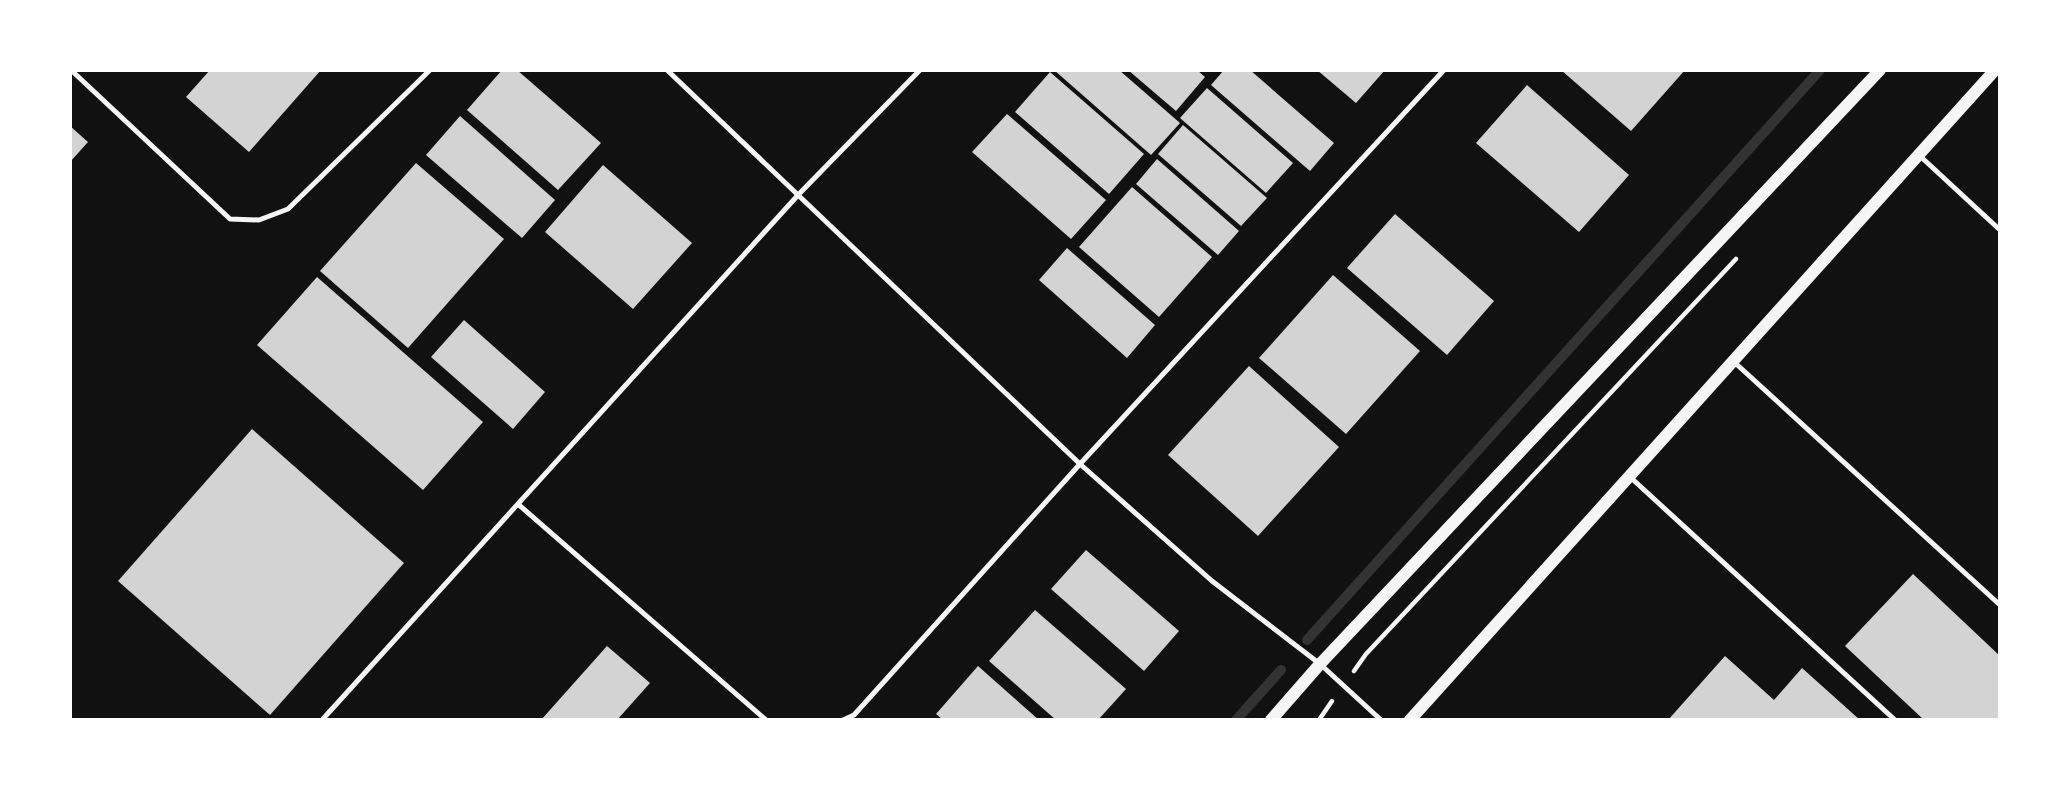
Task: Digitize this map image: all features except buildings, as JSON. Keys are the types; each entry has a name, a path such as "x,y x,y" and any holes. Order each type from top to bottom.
{"street":[{"path":"1271,720 1320,664 1880,70"},
{"path":"1410,720 1995,70"}],"lane":[{"path":"71,70 230,219 259,220 288,209 430,70"},
{"path":"667,70 1080,464 1212,581 1320,664 1381,720"},
{"path":"322,720 799,194 920,70"},
{"path":"843,720 854,715 1080,464 1444,70"},
{"path":"1918,154 2000,230"},
{"path":"1733,360 2000,605"},
{"path":"1629,476 1895,720"},
{"path":"519,505 766,720"}],"path":[{"path":"1318,720 1366,654 1743,252"}],"waterway":[{"path":"1307,640 1820,70"},
{"path":"1236,720 1281,670"}]}
